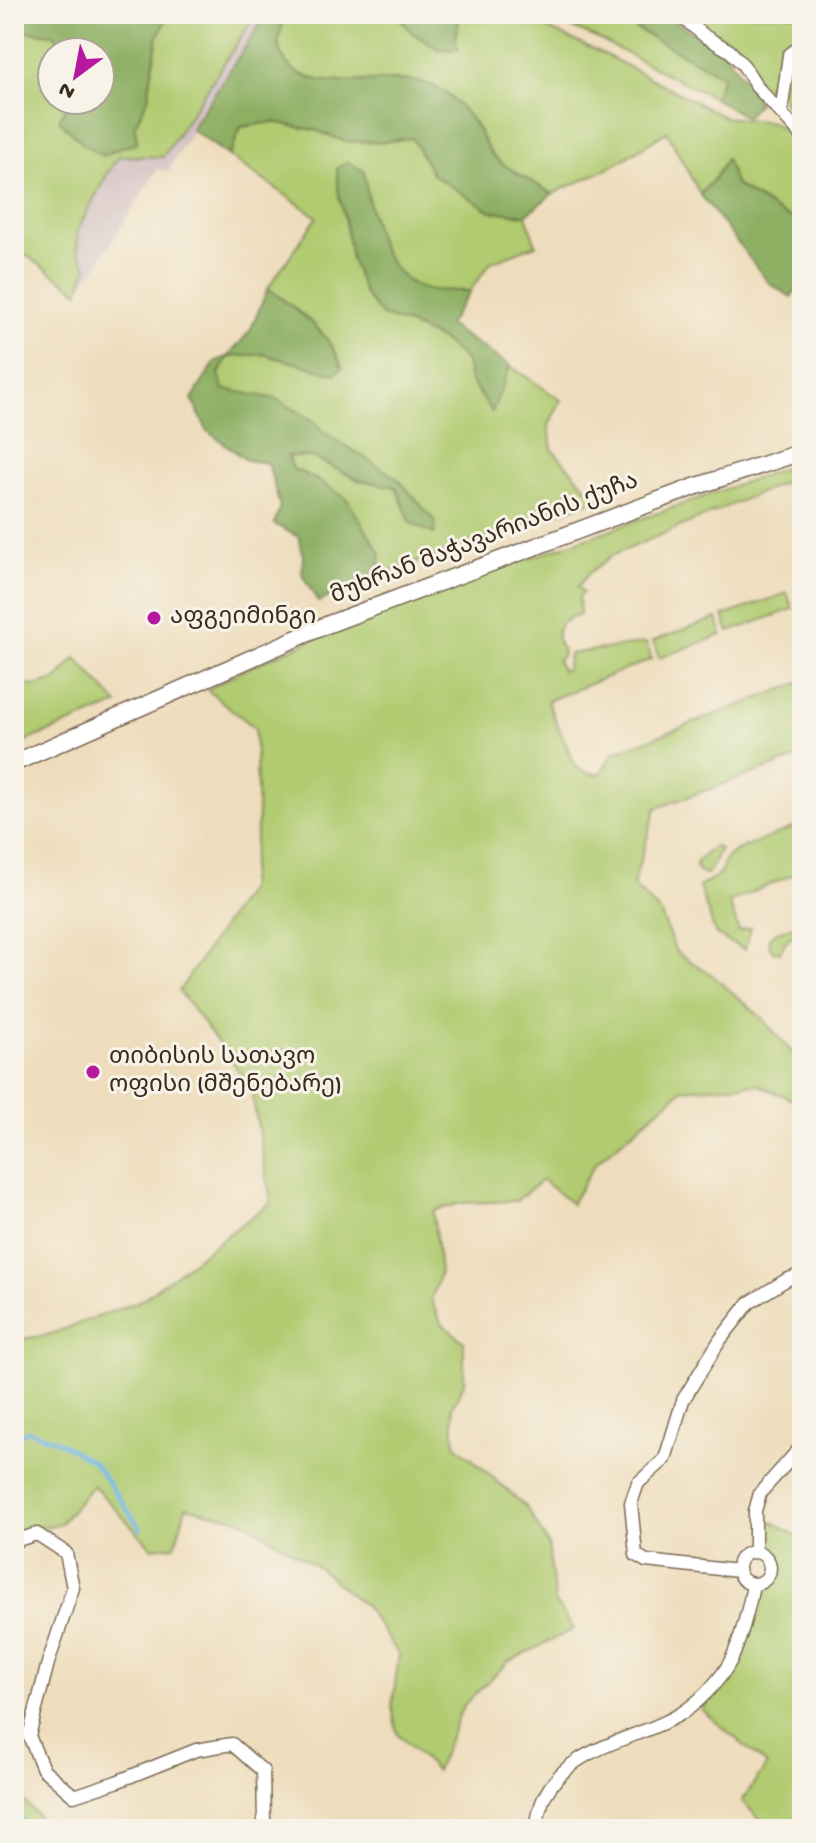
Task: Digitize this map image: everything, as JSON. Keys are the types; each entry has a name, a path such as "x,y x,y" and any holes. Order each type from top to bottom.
{"main road":[{"name":"მუხრან მაჭავარიანის ქუჩა","path":"14,763 329,624 694,487 802,452"}],"street":[{"path":"678,14 696,30 730,51 757,87 802,136"},
{"path":"781,113 789,55 802,45"},
{"path":"738,1571 646,1561 636,1555 631,1503 638,1483 665,1459 683,1400 720,1340 749,1303 786,1280 802,1274"},
{"path":"755,1552 755,1511 760,1493 802,1446"},
{"path":"14,1541 37,1534 66,1553 73,1588 48,1663 29,1736 43,1769 74,1796 196,1750 232,1744 263,1771 262,1829"},
{"path":"755,1552 764,1555 770,1567 765,1579 753,1584 743,1580 738,1565 744,1555 755,1552"},
{"path":"536,1829 545,1795 560,1774 589,1752 677,1716 708,1691 731,1661 751,1602 753,1584"}],"shaded area":[{"path":"14,14 269,14 167,172 158,168 82,286 14,240"}],"green space":[{"path":"14,14 169,14 158,35 148,98 135,125 137,144 121,147 103,156 83,144 59,120 61,116 116,116 116,36 56,36 25,31 14,38"},
{"path":"169,14 256,14 163,157 119,156 107,174 77,231 78,252 87,267 79,292 14,247 14,38 25,31 57,36 36,36 36,116 62,116 60,120 103,156 121,147 137,144 135,125 148,98 158,35"},
{"path":"267,14 288,14 281,28 279,44 281,54 292,69 327,81 393,80 431,85 464,111 495,158 552,194 526,215 491,211 433,175 412,138 381,142 344,141 315,130 273,122 241,127 229,156 191,129"},
{"path":"288,14 397,14 412,33 439,49 458,50 455,40 458,21 452,14 515,14 604,54 724,117 772,122 802,143 802,222 782,214 736,185 726,159 700,194 667,132 609,168 552,194 495,158 464,111 431,85 393,80 327,81 292,69 281,54 279,44 281,28"},
{"path":"397,14 452,14 459,21 455,40 459,50 439,49 412,33"},
{"path":"541,14 609,14 724,76 714,98 596,38"},
{"path":"609,14 663,14 725,53 758,103 746,117 714,98 723,76"},
{"path":"685,14 802,14 802,34 779,52 774,78 763,91 753,71 729,40 694,24"},
{"path":"801,52 802,130 793,120 780,92 791,62"},
{"path":"273,122 315,130 344,141 381,142 412,138 433,175 491,211 526,215 536,245 491,262 470,291 421,288 406,280 385,254 373,221 364,171 337,169 345,219 382,316 442,340 466,361 470,380 492,411 510,366 561,400 549,425 552,449 597,499 378,576 381,554 346,499 293,469 288,456 312,457 359,480 396,487 411,523 416,501 398,479 325,433 311,419 276,399 223,390 219,374 227,357 263,354 290,361 342,367 321,332 268,288 317,217 229,156 241,127"},
{"path":"726,159 736,185 782,214 802,222 802,281 791,297 768,282 700,194"},
{"path":"348,162 364,171 378,238 385,254 406,280 421,288 470,291 448,325 510,366 492,412 470,380 466,360 442,340 382,316 365,295 351,259 339,196 337,168"},
{"path":"268,288 321,332 342,368 335,374 263,354 228,357 250,331"},
{"path":"228,357 219,373 223,389 276,399 311,419 325,433 398,479 436,522 434,534 411,523 396,487 359,480 312,457 288,456 293,469 346,498 381,554 378,576 318,602 302,574 303,556 299,537 274,524 280,507 268,463 246,460 207,430 192,399 216,361"},
{"path":"802,462 802,483 799,476 611,556 588,574 578,587 583,592 579,597 580,615 567,619 557,633 563,650 562,657 557,660 562,671 567,669 569,654 646,643 652,659 547,701 575,765 590,773 600,774 613,753 802,682 802,756 656,808 633,885 660,912 676,952 712,975 762,1018 802,1064 802,1104 757,1084 683,1089 595,1164 572,1204 542,1180 516,1201 461,1203 433,1211 440,1273 431,1300 441,1323 464,1342 464,1383 452,1407 455,1444 527,1508 548,1544 555,1602 574,1629 508,1662 463,1706 436,1771 397,1733 392,1707 399,1655 366,1607 319,1568 244,1521 186,1507 175,1546 152,1548 93,1485 60,1524 14,1531 14,1340 48,1335 140,1301 271,1202 251,1087 179,991 248,889 258,822 255,728 207,690 241,671 334,630 425,595"},
{"path":"787,593 793,609 729,632 723,616"},
{"path":"717,618 722,635 659,658 653,641"},
{"path":"76,658 118,704 14,746 14,680 34,686 56,680"},
{"path":"802,824 802,865 795,868 797,873 729,902 739,931 750,928 745,950 716,935 699,887 720,874 726,858 735,851"},
{"path":"714,846 720,849 711,868 707,874 700,873 696,867 697,861"},
{"path":"798,924 799,929 780,952 773,951 769,938"},
{"path":"768,1519 802,1539 802,1829 769,1829 742,1801 767,1765 702,1710 739,1657 761,1593 773,1585 778,1563 767,1549"},
{"path":"14,1790 49,1829 14,1829"}],"waterway":[{"path":"14,1436 29,1431 57,1441 94,1463 141,1529"},
{"path":"14,1811 31,1829"}],"place":[{"name":"აფგეიმინგი","path":"154,618"},
{"name":"თიბისის სათავო ოფისი (მშენებარე)","path":"93,1072"}]}
